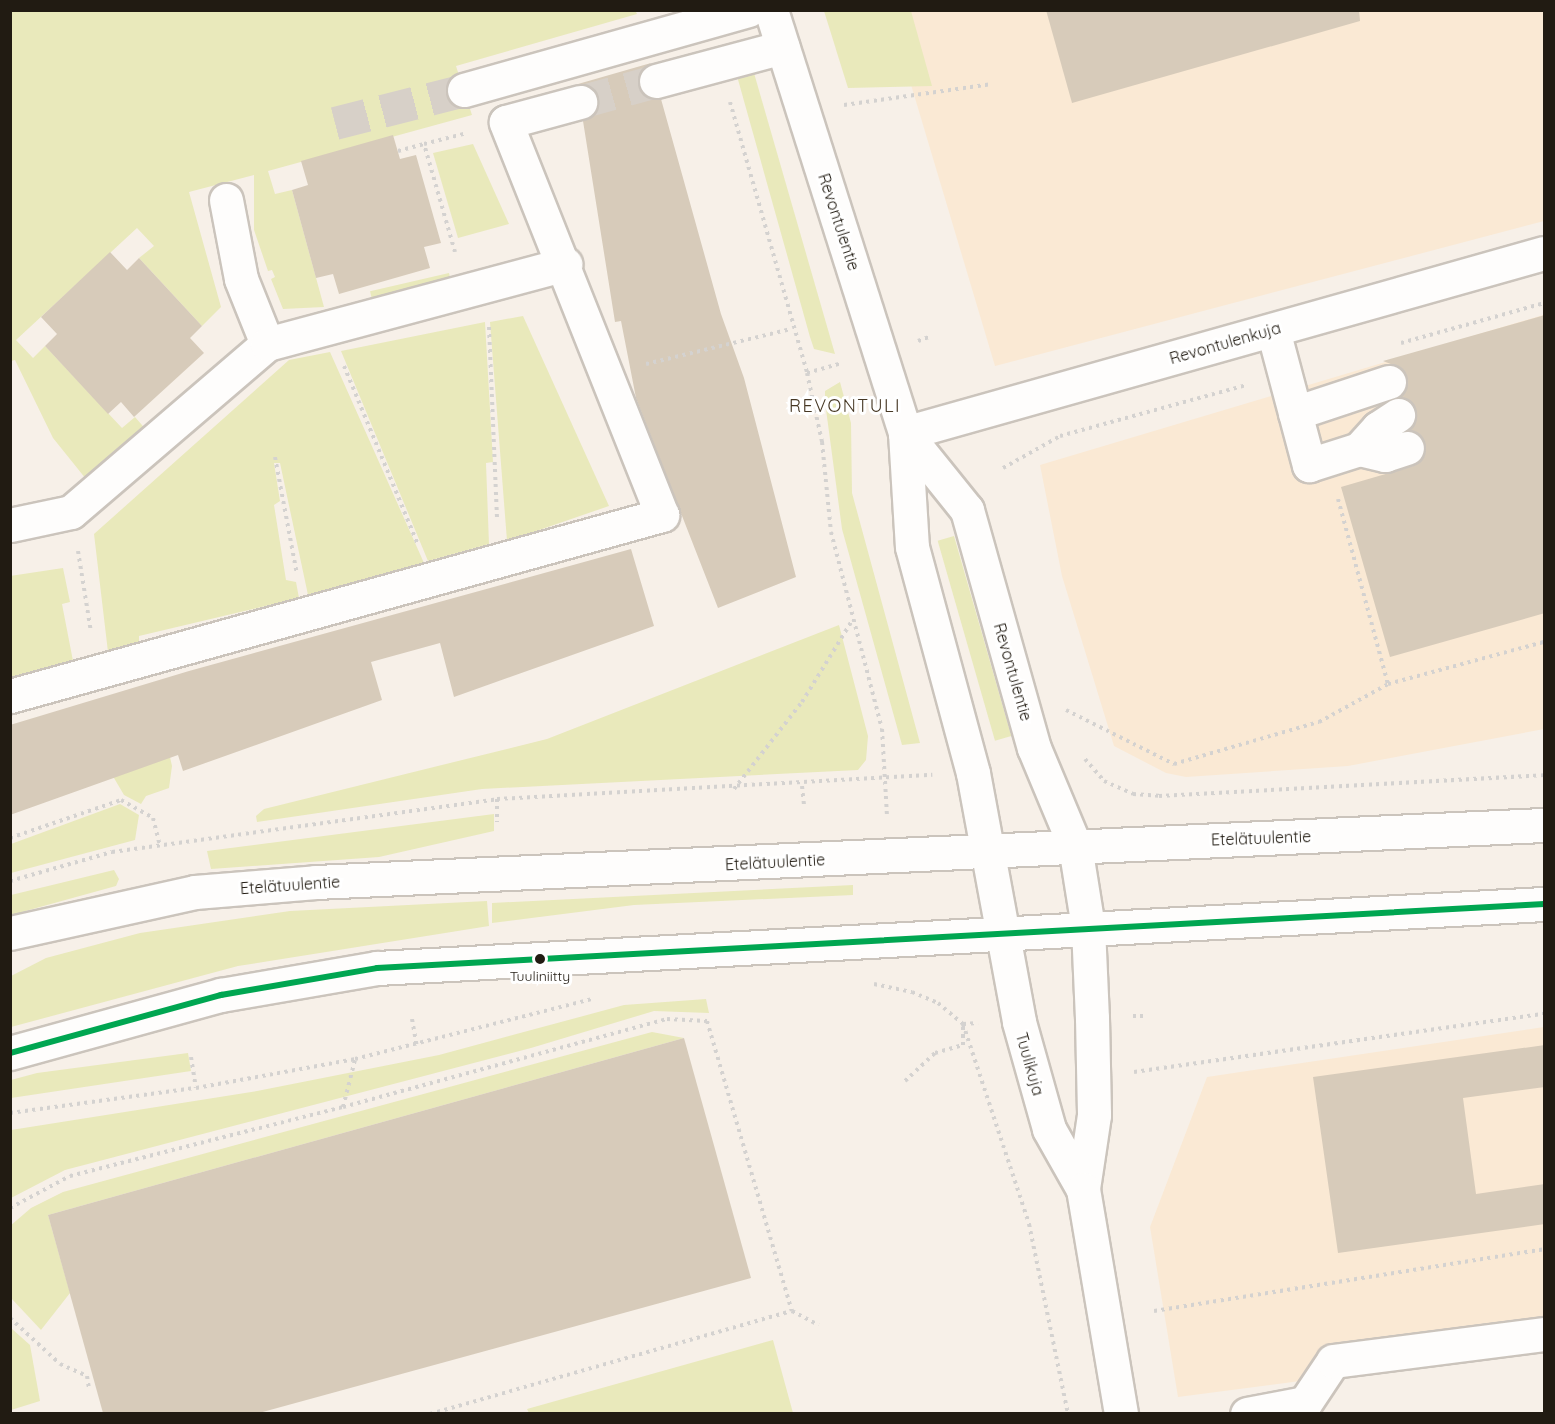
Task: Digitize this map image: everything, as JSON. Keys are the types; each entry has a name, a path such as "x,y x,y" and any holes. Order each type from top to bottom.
{"main road":[{"path":"464,90 748,10"},
{"name":"Revontulentie","path":"771,10 905,434 912,547 974,773 999,932"},
{"path":"656,81 783,47"},
{"path":"10,696 305,616 499,559 662,515 565,264 506,123 580,102"},
{"path":"226,200 241,279 267,344"},
{"name":"Revontulenkuja","path":"905,434 1545,253"},
{"path":"12,516 71,512 267,344 565,264"},
{"path":"1273,330 1309,465 1359,449 1385,455 1407,448"},
{"path":"1295,413 1389,382"},
{"path":"1359,449 1378,428 1398,415"},
{"name":"Revontulentie","path":"905,434 967,510 1042,765 1075,846 1089,927"},
{"name":"Etelätuulentie","path":"10,933 66,917 206,891 316,882 888,856 987,849 1545,825"},
{"path":"10,1053 221,995 339,972 999,932 1545,904"},
{"name":"Tuulikuja","path":"1089,927 1094,1114 1083,1189 1121,1413"},
{"name":"Tuulikuja","path":"999,932 1019,1023 1049,1129 1083,1189"},
{"path":"1247,1413 1305,1403 1333,1361 1545,1334"}],"path":[{"path":"720,64 791,329 807,373 822,442 831,532 882,729 888,856"},
{"path":"837,106 991,84"},
{"path":"398,151 506,123"},
{"path":"424,144 459,264"},
{"path":"487,284 499,559"},
{"path":"328,327 432,579"},
{"path":"607,372 791,329"},
{"path":"275,457 305,616"},
{"path":"1327,459 1388,684"},
{"path":"71,512 98,671"},
{"path":"734,789 802,702 853,618"},
{"path":"1066,710 1174,764 1319,722 1388,684 1545,642"},
{"path":"1042,765 1085,759 1104,781 1133,794 1159,796 1545,775"},
{"path":"10,881 112,852 497,799 802,786 974,773"},
{"path":"802,786 804,805"},
{"path":"497,799 497,822"},
{"path":"10,838 121,800 153,818 160,846"},
{"path":"893,938 894,987"},
{"path":"871,984 894,987 938,1003 963,1024 1029,1224 1068,1413"},
{"path":"10,1113 196,1088 355,1059 417,1046 596,998"},
{"path":"1134,1072 1545,1014"},
{"path":"1092,1017 1144,1016"},
{"path":"412,1019 417,1046"},
{"path":"10,1208 70,1176 343,1107 667,1019 707,1021 792,1311"},
{"path":"963,1024 1019,1023"},
{"path":"905,1081 935,1053 963,1045 963,1024"},
{"path":"191,1057 196,1088"},
{"path":"343,1107 355,1059"},
{"path":"1154,1311 1545,1249"},
{"path":"430,1413 792,1311 818,1325"},
{"path":"10,1318 60,1364 87,1376 89,1388"}],"shaded area":[{"path":"889,11 1544,11 1544,221 995,366"},
{"path":"1544,303 1544,729 1348,766 1186,777 1166,773 1114,746 1062,576 1040,465 1543,315"},
{"path":"1544,1027 1544,1349 1178,1397 1150,1227 1207,1077"}],"green space":[{"path":"635,10 637,14 456,66 472,115 268,171 275,194 292,190 324,307 283,309 271,279 275,277 272,270 268,271 254,230 254,175 189,192 221,307 202,326 139,258 154,246 137,228 16,340 33,358 45,346 122,428 135,417 148,432 86,479 53,438 15,360 11,361 10,11"},
{"path":"824,11 911,11 932,86 848,88"},
{"path":"754,73 835,354 814,349 810,337 737,76"},
{"path":"473,144 509,224 458,238 433,153"},
{"path":"449,273 451,282 372,300 370,291"},
{"path":"523,316 609,506 507,541 490,322"},
{"path":"485,322 493,462 486,463 489,544 428,561 341,351"},
{"path":"330,352 424,563 308,595 280,463 274,463 280,501 274,505 286,580 296,582 299,598 139,636 139,644 108,652 94,534 289,360"},
{"path":"840,382 851,423 852,493 920,743 902,745 842,529 825,402 825,391"},
{"path":"954,536 1011,736 995,741 938,541"},
{"path":"63,568 70,602 62,604 73,661 11,679 10,576"},
{"path":"839,625 868,736 866,760 858,770 482,789 257,822 256,816 264,809 547,739"},
{"path":"165,735 172,766 169,788 146,796 141,804 124,795 114,778 102,737"},
{"path":"120,804 139,815 135,840 11,873 11,844"},
{"path":"494,814 494,831 379,857 211,869 207,851"},
{"path":"114,870 119,879 116,886 11,915 11,895"},
{"path":"853,885 853,895 634,905 492,923 492,903"},
{"path":"487,901 489,926 238,966 11,1027 11,976 46,958 140,933 290,911"},
{"path":"706,999 709,1013 654,1011 531,1048 65,1170 11,1198 11,1130 257,1091 439,1055 624,1005"},
{"path":"652,1032 684,1038 48,1215 70,1293 41,1330 11,1298 10,1226 31,1208 63,1192"},
{"path":"188,1053 191,1071 11,1098 11,1080 37,1073"},
{"path":"11,1328 30,1345 40,1401 11,1410"},
{"path":"773,1340 793,1413 529,1413 527,1409"}],"building":[{"path":"1046,10 1359,10 1360,21 1072,103"},
{"path":"651,63 638,76 638,86 651,99 661,99 721,314 744,378 796,577 718,608 636,398 621,321 615,322 583,121 594,115 598,98 593,88 578,84"},
{"path":"393,135 400,159 416,155 441,243 424,247 430,268 339,294 333,274 316,278 292,190 308,185 301,161"},
{"path":"110,252 127,270 139,258 202,326 190,338 204,353 134,417 121,402 108,414 45,346 57,334 41,317"},
{"path":"1545,315 1545,613 1390,657 1341,487 1413,466 1425,453 1420,435 1409,430 1417,415 1414,405 1400,397 1407,386 1407,376 1401,368 1383,361"},
{"path":"631,549 654,626 454,697 440,643 371,662 382,700 183,771 178,755 10,815 10,725 189,671"},
{"path":"684,1038 751,1278 259,1413 103,1413 48,1215"},
{"path":"1545,1045 1545,1087 1463,1098 1476,1194 1545,1184 1545,1224 1338,1253 1313,1077"}],"tunnel":[{"path":"580,102 656,81"},
{"path":"335,123 464,90"}],"transit line":[{"path":"10,1053 221,995 377,968 1544,904"}],"place":[{"name":"Tuuliniitty","path":"540,959"}],"district":[{"name":"REVONTULI","path":"845,406"}]}
